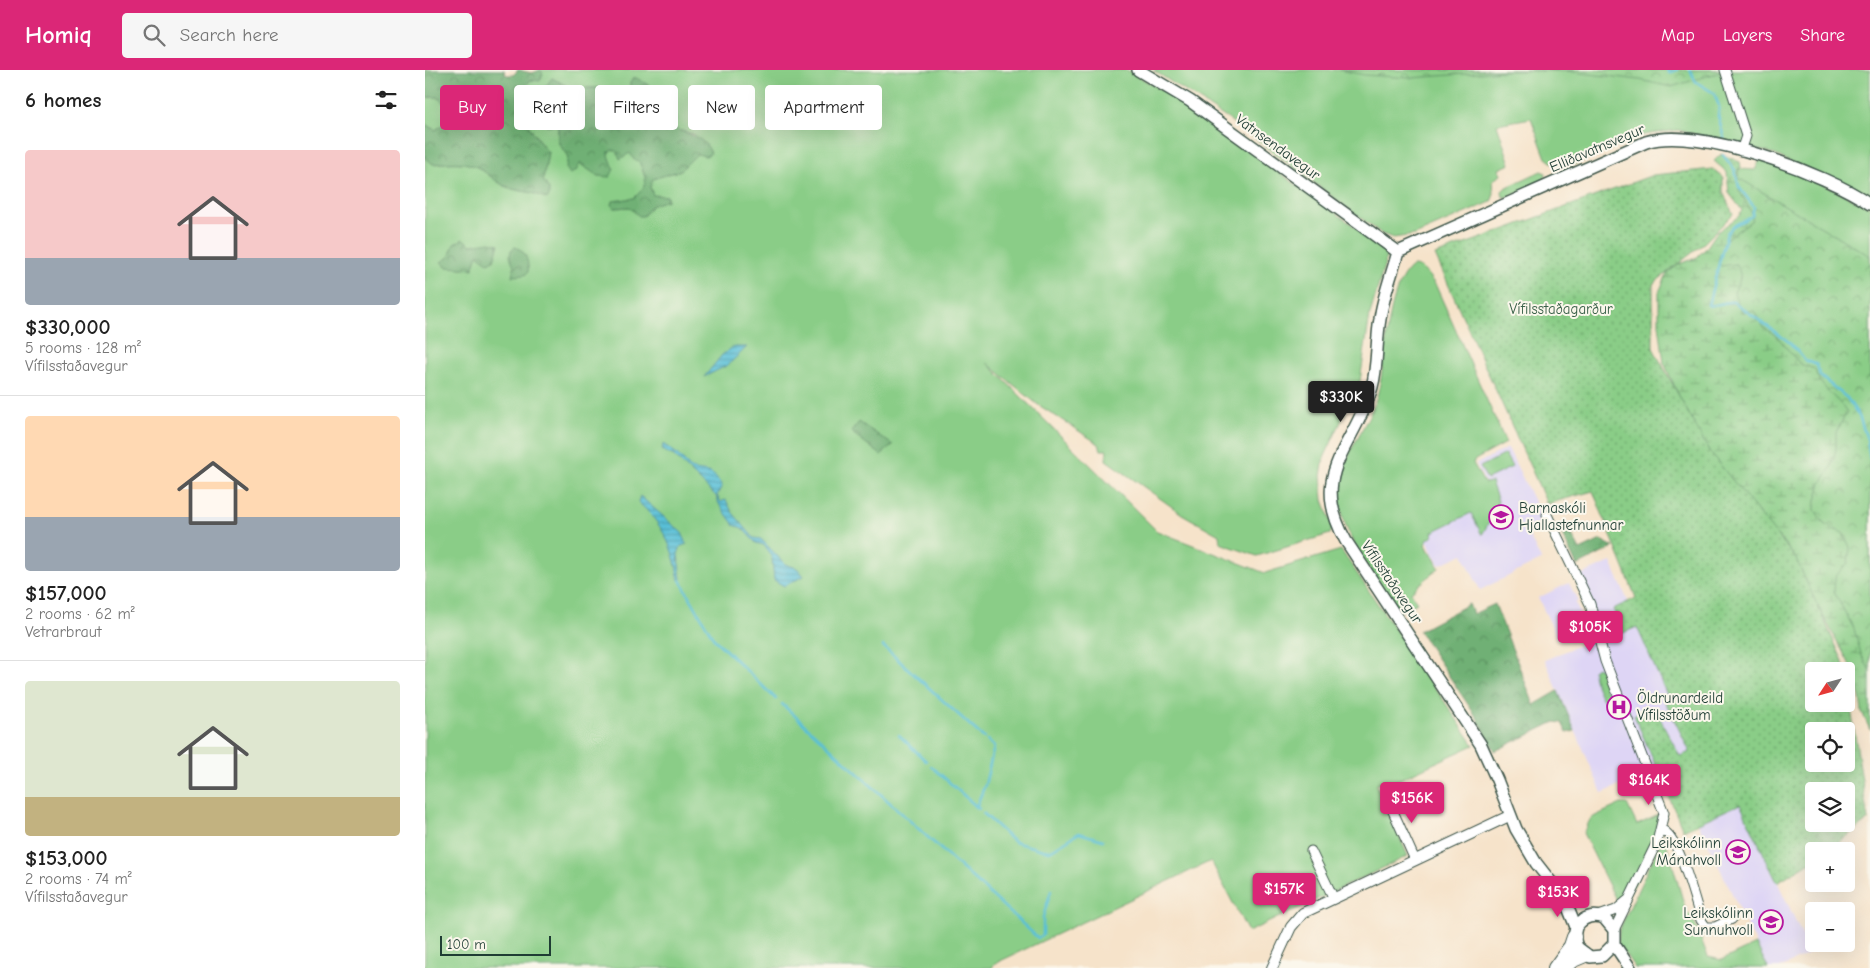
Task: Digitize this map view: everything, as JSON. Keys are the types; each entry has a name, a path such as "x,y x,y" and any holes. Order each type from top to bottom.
{"highway":[{"path":"1555,968 1571,946 1575,932"},
{"path":"1565,968 1571,961 1585,955"}],"main road":[{"name":"Vatnsendavegur","path":"1138,70 1191,102 1398,252"},
{"name":"Elliðavatnsvegur","path":"1398,252 1654,140 1670,138 1691,139 1741,151 1804,172 1870,204"},
{"name":"Vífilsstaðavegur","path":"1398,252 1381,311 1371,387 1334,469 1331,495 1334,514 1346,541 1481,745 1497,780 1509,816 1536,862 1565,900 1575,932 1577,947 1585,955"},
{"name":"Vífilsstaðavegur","path":"1565,900 1595,916 1609,921 1614,930"},
{"path":"1575,932 1580,922 1595,916"},
{"path":"1614,930 1614,944 1629,967"},
{"path":"1585,955 1596,957 1607,953 1614,944"},
{"path":"1607,953 1629,967"}],"street":[{"path":"1725,70 1746,136 1741,151"},
{"path":"1547,515 1590,604 1605,661 1662,806 1664,818 1662,830 1614,930"},
{"path":"1387,798 1415,860"},
{"path":"1272,968 1295,920 1303,913 1509,816"},
{"path":"1662,830 1669,833 1675,846 1701,920 1706,927 1715,927 1732,919"},
{"path":"1311,851 1333,898"},
{"path":"1595,916 1616,910 1630,898"}],"shaded area":[{"name":"Barnaskóli Hjallastefnunnar","path":"1508,448 1544,522 1527,531 1541,560 1480,590 1463,554 1439,565 1426,540 1433,536 1431,532 1494,501 1476,464"},
{"name":"Öldrunardeild Vífilsstöðum","path":"1611,562 1694,754 1602,793 1545,660 1603,635 1578,576"},
{"path":"1569,583 1578,601 1575,603 1580,612 1558,623 1564,637 1558,639 1538,598"},
{"path":"1740,803 1805,940 1805,952 1811,953 1780,968 1768,968 1698,823"}],"green space":[{"path":"425,70 504,70 506,75 513,75 518,70 532,73 540,70 543,73 540,81 530,80 527,85 514,85 514,130 531,130 548,153 543,180 549,190 549,197 546,199 532,193 509,188 473,165 456,163 433,164 425,157 425,124 435,130 440,127 440,130 504,130 504,85 440,85 440,99 438,97 425,98"},
{"path":"540,70 1127,70 1171,95 1382,246 1386,254 1386,260 1370,314 1360,381 1324,458 1321,476 1323,500 1333,527 1330,534 1257,556 1220,543 1219,535 1182,514 1106,460 1107,450 1101,450 1099,444 1037,404 987,363 1157,531 1265,573 1341,550 1474,745 1387,785 1385,781 1376,785 1408,856 1248,932 1211,861 994,964 992,968 425,968 425,157 433,164 457,163 474,165 509,188 537,194 546,198 549,190 543,180 548,153 531,130 558,130 558,142 568,157 566,168 580,163 598,176 614,169 608,153 612,150 630,153 639,161 646,180 643,189 634,198 624,200 615,208 629,207 643,216 652,205 667,196 653,196 650,187 652,179 681,170 697,153 706,156 694,134 677,130 678,85 632,85 630,83 630,85 595,85 595,88 585,88 585,85 527,85 530,80 543,73"},
{"path":"1153,70 1870,70 1870,198 1771,153 1678,130 1643,135 1562,170 1546,158 1531,118 1497,124 1510,164 1499,169 1501,175 1493,180 1494,194 1491,202 1415,235 1393,238 1382,234 1240,127"},
{"path":"1339,70 1727,70 1671,87 1640,80 1564,71 1504,71 1411,78 1365,75"},
{"path":"634,77 649,85 630,85"},
{"path":"552,78 565,85 547,85"},
{"path":"585,88 595,88 595,130 677,130 701,140 711,153 706,156 697,154 681,170 653,179 650,187 653,195 667,196 668,200 652,205 643,216 639,216 629,207 615,208 611,205 612,201 634,198 643,188 645,177 639,161 634,160 630,153 620,159 617,151 612,150 608,153 614,169 610,177 598,176 580,164 576,171 570,174 566,168 568,157 558,142 558,130 585,130"},
{"path":"428,96 438,97 440,99 440,127 435,130 425,124 425,98"},
{"path":"1721,154 1740,162 1741,168 1738,169 1739,183 1870,348 1870,730 1862,712 1855,682 1855,662 1848,662 1808,589 1796,559 1780,538 1753,512 1709,451 1679,396 1664,363 1659,324 1659,292 1667,274 1679,264 1696,258 1707,247 1717,232 1739,216 1742,210 1729,193 1727,172 1714,161"},
{"path":"1761,158 1787,167 1870,207 1870,348 1739,183 1738,169 1755,170"},
{"name":"Vífilsstaðagarður","path":"1713,169 1723,177 1723,192 1733,214 1702,245 1653,284 1653,348 1709,451 1796,559 1842,659 1843,662 1805,662 1805,712 1852,712 1853,722 1805,722 1805,772 1855,772 1855,735 1868,820 1855,830 1855,782 1805,782 1805,832 1853,832 1840,842 1805,842 1805,865 1777,882 1740,804 1683,830 1634,715 1646,708 1649,711 1655,709 1680,756 1690,752 1663,697 1667,695 1637,627 1623,633 1613,609 1636,598 1593,491 1547,504 1435,255 1653,175"},
{"path":"1541,171 1546,173 1545,181 1508,197 1503,197 1502,191 1505,188"},
{"path":"1737,177 1870,256 1870,671 1861,654 1854,629 1834,592 1835,577 1848,563 1850,547 1843,533 1825,525 1815,510 1821,483 1831,468 1836,449 1836,432 1847,412 1824,387 1815,369 1802,365 1797,361 1777,336 1764,328 1754,311 1741,311 1734,293 1740,279 1740,273 1736,264 1721,266 1718,263 1725,240 1751,221 1753,216 1739,190"},
{"path":"463,239 471,245 490,242 499,244 494,260 489,263 478,255 473,269 446,267 441,262 449,257 454,244"},
{"path":"515,247 522,251 526,257 528,272 525,275 512,276 514,266 510,256 511,250"},
{"path":"1413,266 1424,270 1436,286 1506,443 1475,460 1473,463 1484,483 1491,482 1498,501 1495,510 1489,513 1490,520 1482,535 1471,513 1432,532 1433,536 1427,540 1425,545 1439,568 1411,592 1417,603 1399,612 1363,560 1348,532 1340,502 1340,487 1347,459 1374,406 1381,379 1388,325 1397,290 1404,276"},
{"path":"859,422 893,445 881,455 851,432"},
{"path":"1505,454 1512,467 1487,479 1480,467"},
{"path":"1568,527 1580,550 1601,540 1614,547 1577,566 1560,530"},
{"path":"1469,604 1473,614 1495,604 1534,705 1558,691 1575,731 1567,733 1562,723 1555,722 1495,751 1477,718 1419,631"},
{"path":"1597,667 1604,671 1606,690 1615,697 1617,702 1612,708 1605,702 1596,685 1593,670"},
{"path":"1621,804 1627,804 1637,825 1661,814 1655,838 1645,863 1633,886 1619,906 1583,833 1591,818"},
{"path":"1664,835 1686,911 1693,918 1708,957 1722,960 1756,944 1768,968 1635,968 1618,944 1619,930"}],"water":[{"path":"733,347 747,347 728,365 704,377 722,355"},
{"path":"663,444 676,453 692,469 709,472 715,476 722,486 717,495 720,502 726,500 732,512 754,538 761,539 785,564 797,568 804,576 784,586 774,580 772,558 764,545 756,543 742,528 734,525 719,504 716,496 674,456 662,450"},
{"path":"640,496 682,533 687,544 681,546 678,554 681,579 679,580 674,557 666,537 647,510 638,502"}],"waterway":[{"path":"1667,70 1669,73 1677,70"},
{"path":"1690,70 1696,82 1714,93 1719,106 1718,116 1724,138"},
{"path":"1723,155 1735,170 1739,187 1754,207 1752,216 1733,226 1727,233 1708,305 1714,306 1734,302 1789,342 1805,360 1817,365 1820,376 1847,398 1859,416 1867,439 1870,459"},
{"path":"680,580 714,639 776,699"},
{"path":"883,646 984,738"},
{"path":"782,704 1038,938 1043,935 1043,917 1051,891"},
{"path":"899,735 926,761"},
{"path":"976,807 985,785 994,747 987,740"},
{"path":"931,766 979,809"},
{"path":"983,813 1014,842 1043,850 1050,851 1079,833 1103,840"}],"place":[{"name":"Barnaskóli Hjallastefnunnar","path":"1501,517"},
{"name":"Öldrunardeild Vífilsstöðum","path":"1619,707"},
{"name":"Leikskólinn Mánahvoll","path":"1738,852"},
{"name":"Leikskólinn Sunnuhvoll","path":"1771,922"}]}
